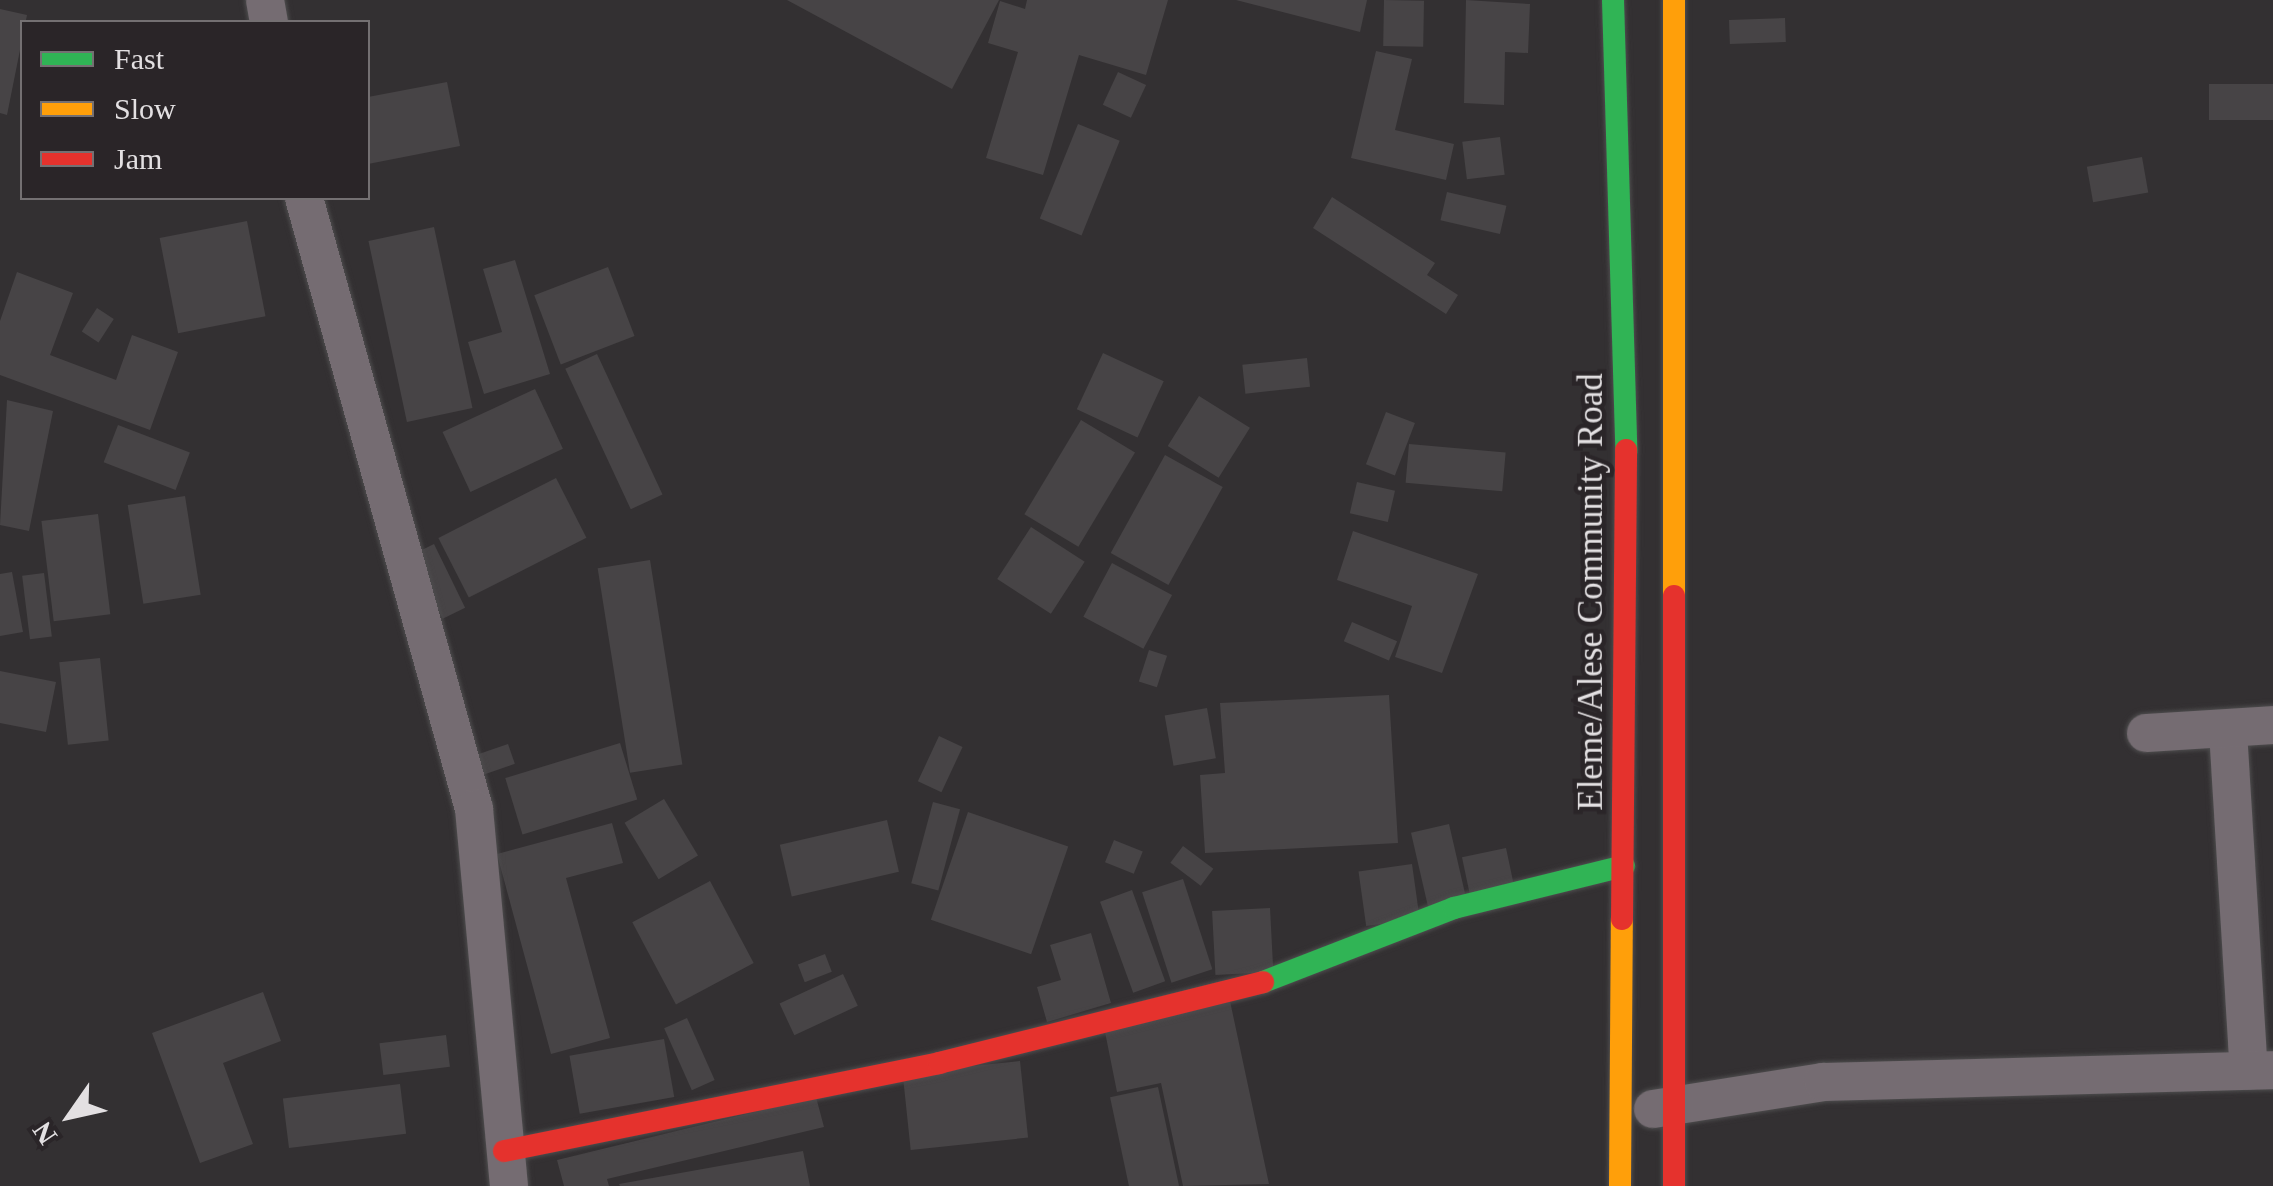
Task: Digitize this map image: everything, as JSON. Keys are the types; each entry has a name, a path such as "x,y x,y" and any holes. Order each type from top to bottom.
{"main road":[{"name":"Eleme/Alese Community Road","path":"1613,0 1626,166 1620,1186"},
{"path":"1674,0 1674,1186"},
{"path":"506,1168 1273,979 1454,908 1624,866"}],"street":[{"path":"305,200 474,809 506,1168"},
{"path":"2146,734 2228,731 2273,724"},
{"path":"1621,1115 1841,1081 2261,1070 2228,731"}],"building":[{"path":"787,0 999,0 952,89"},
{"path":"1027,0 1168,0 1146,75 1079,55 1043,175 986,158 1018,52 988,43 1000,1 1025,9"},
{"path":"1236,0 1367,0 1360,32"},
{"path":"1384,0 1424,1 1423,47 1383,46"},
{"path":"1466,0 1530,4 1528,53 1505,52 1504,105 1464,103"},
{"path":"0,9 27,15 26,20 20,20 20,50 7,115 0,113"},
{"path":"1785,18 1786,42 1730,44 1729,20"},
{"path":"1376,51 1412,59 1395,130 1454,144 1446,180 1351,158"},
{"path":"1118,72 1146,85 1131,118 1103,105"},
{"path":"447,82 460,146 370,164 370,97"},
{"path":"2209,84 2273,84 2273,120 2209,120"},
{"path":"1078,124 1120,141 1082,235 1040,219"},
{"path":"1500,137 1505,175 1467,179 1462,142"},
{"path":"2142,157 2148,192 2093,202 2087,167"},
{"path":"1447,192 1506,206 1500,234 1440,220"},
{"path":"1332,197 1435,263 1427,275 1458,295 1446,314 1313,228"},
{"path":"247,221 266,316 178,333 160,238"},
{"path":"434,227 472,408 407,422 368,241"},
{"path":"515,260 550,374 484,394 468,342 502,332 483,269"},
{"path":"608,267 635,336 561,364 534,295"},
{"path":"17,272 73,293 50,355 116,380 132,335 178,352 150,430 0,375 0,321"},
{"path":"97,308 114,319 99,342 82,331"},
{"path":"1103,353 1164,381 1138,438 1077,409"},
{"path":"597,354 663,494 631,509 565,369"},
{"path":"1307,358 1310,387 1245,394 1242,365"},
{"path":"535,389 563,449 470,492 443,432"},
{"path":"1199,396 1250,428 1219,478 1168,446"},
{"path":"7,400 53,411 29,531 0,525"},
{"path":"1386,412 1415,423 1395,475 1366,464"},
{"path":"1081,420 1135,452 1078,547 1024,514"},
{"path":"118,425 190,453 176,490 104,462"},
{"path":"1409,444 1506,452 1502,491 1406,483"},
{"path":"1165,455 1223,487 1168,585 1111,553"},
{"path":"556,478 586,538 469,598 438,538"},
{"path":"1357,482 1395,491 1388,522 1350,513"},
{"path":"185,496 201,595 143,604 128,505"},
{"path":"98,514 110,614 54,621 41,521"},
{"path":"1031,527 1085,562 1051,614 997,579"},
{"path":"1353,531 1478,574 1442,673 1395,657 1412,606 1337,580"},
{"path":"434,544 465,608 443,619 412,555"},
{"path":"650,560 682,764 630,773 598,568"},
{"path":"1112,563 1172,595 1143,649 1083,617"},
{"path":"12,572 23,632 0,636 0,574"},
{"path":"44,573 52,637 30,639 22,576"},
{"path":"1352,622 1397,641 1389,660 1344,641"},
{"path":"1149,650 1167,656 1157,687 1139,681"},
{"path":"100,658 109,741 68,745 59,662"},
{"path":"0,671 56,682 46,732 0,723"},
{"path":"1389,695 1398,843 1205,853 1200,775 1225,773 1220,703"},
{"path":"1207,708 1216,758 1174,766 1165,715"},
{"path":"939,736 963,747 941,792 918,781"},
{"path":"620,743 637,799 522,835 505,778"},
{"path":"508,744 515,764 483,775 476,755"},
{"path":"664,799 698,856 659,879 625,823"},
{"path":"933,802 960,809 938,890 911,883"},
{"path":"968,812 1068,847 1031,954 931,920"},
{"path":"887,820 899,872 792,896 780,845"},
{"path":"612,823 623,863 566,878 610,1038 551,1054 497,854"},
{"path":"1449,824 1467,901 1429,910 1411,833"},
{"path":"1114,840 1143,852 1134,874 1105,862"},
{"path":"1183,846 1213,869 1201,886 1170,863"},
{"path":"1506,848 1515,891 1471,900 1462,857"},
{"path":"1412,864 1420,918 1366,926 1359,872"},
{"path":"1183,879 1212,969 1171,983 1142,892"},
{"path":"710,881 754,963 676,1004 632,922"},
{"path":"1132,890 1165,981 1133,993 1100,902"},
{"path":"1270,908 1273,972 1215,975 1212,911"},
{"path":"1091,933 1111,1003 1047,1022 1037,987 1061,980 1050,945"},
{"path":"825,954 832,972 805,982 798,964"},
{"path":"843,974 858,1006 794,1035 780,1004"},
{"path":"263,992 281,1041 223,1063 253,1144 200,1163 152,1033"},
{"path":"1230,1001 1269,1184 1183,1186 1161,1083 1117,1092 1104,1027"},
{"path":"687,1018 715,1080 692,1090 664,1028"},
{"path":"446,1035 450,1067 383,1075 379,1043"},
{"path":"664,1039 674,1097 580,1114 569,1056"},
{"path":"1020,1061 1028,1138 911,1150 903,1073"},
{"path":"400,1084 406,1134 289,1148 283,1098"},
{"path":"1158,1087 1179,1186 1129,1186 1110,1097"},
{"path":"816,1097 824,1127 607,1179 609,1186 564,1186 557,1160"},
{"path":"803,1151 810,1186 619,1184"}],"traffic: fast":[{"path":"1613,0 1626,450"},
{"path":"1263,982 1454,908 1624,866"}],"traffic: slow":[{"path":"1674,0 1674,596"},
{"path":"1620,1186 1622,919"}],"traffic: jam":[{"path":"1622,919 1626,450"},
{"path":"1674,596 1674,1186"},
{"path":"504,1151 939,1063 1263,982"}]}
